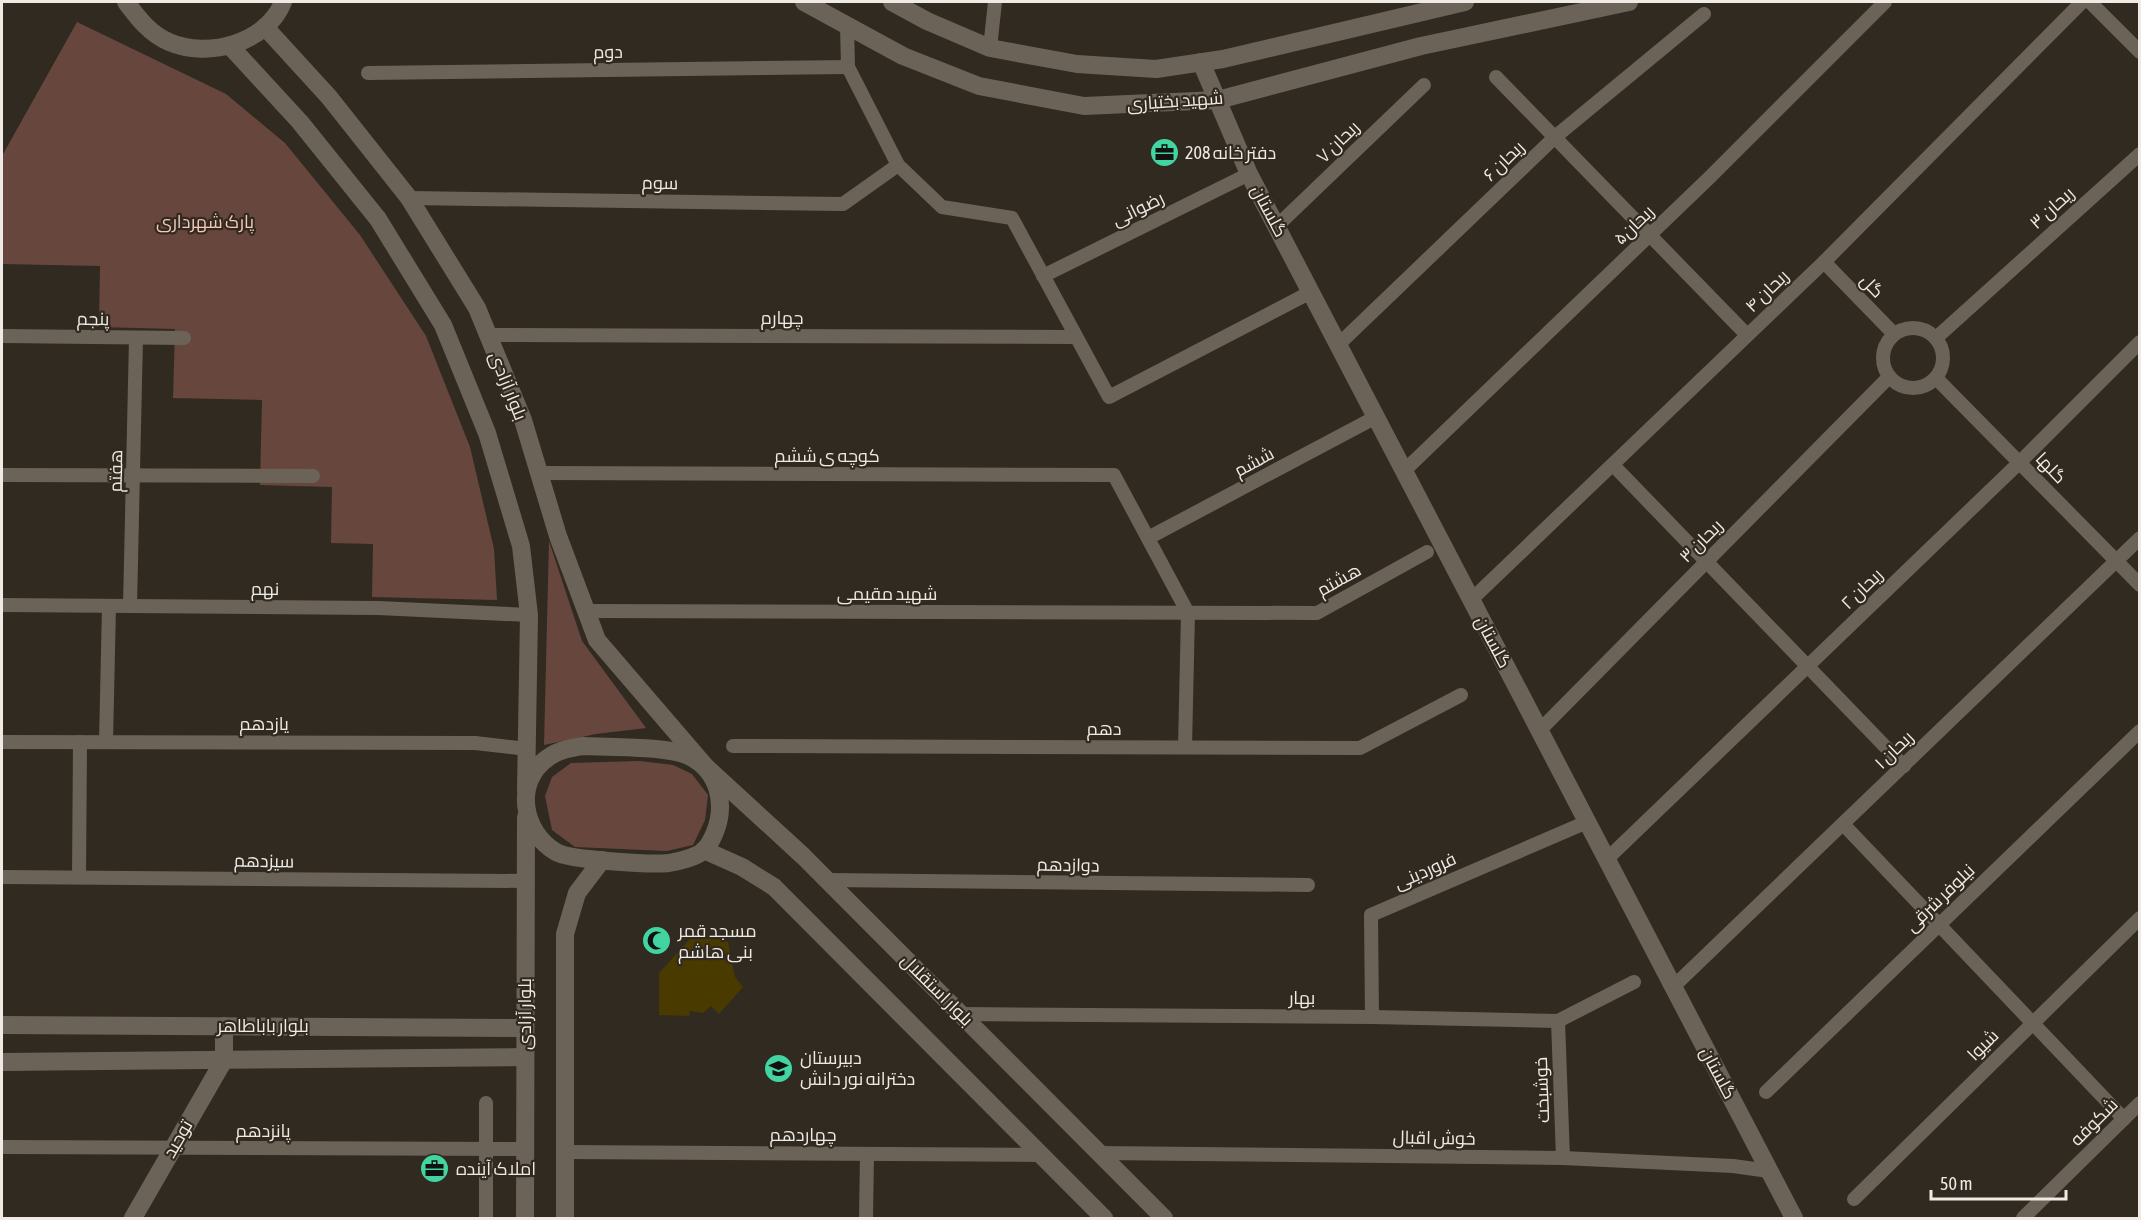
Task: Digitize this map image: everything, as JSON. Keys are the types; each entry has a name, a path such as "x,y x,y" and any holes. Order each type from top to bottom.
{"main road":[{"path":"126,2 143,25 169,42 199,50 230,46 249,38 265,27 284,2"},
{"name":"شهید بختیاری","path":"804,2 903,56 979,86 1084,106 1218,100 1421,46 1629,2"},
{"name":"شهید بختیاری","path":"892,2 927,21 990,48 1077,64 1155,69 1223,58 1465,2"},
{"name":"بلوار آزادی","path":"265,27 329,97 409,198 477,308 523,420 558,536 597,640 706,767"},
{"name":"بلوار آزادی","path":"230,46 300,122 378,219 443,325 487,433 521,546 529,615 526,790"},
{"name":"گلستان","path":"1201,62 1249,174 1794,1218"},
{"path":"583,746 673,751 691,756 706,767 716,783 721,801 720,819 704,850 685,859 667,863 577,858 558,854 543,843 531,827 525,809 526,790 534,772 547,758 564,749 583,746"},
{"name":"بلوار استقلال","path":"706,767 828,880 1164,1218"},
{"name":"بلوار آزادی","path":"525,809 525,1218"},
{"path":"704,850 742,867 774,887 1104,1218"},
{"path":"564,1218 565,934 577,893 602,860"},
{"name":"بلوار باباطاهر","path":"2,1025 525,1028"},
{"path":"224,1026 224,1060"},
{"name":"بلوار باباطاهر","path":"2,1062 525,1057"},
{"name":"توحید","path":"133,1218 224,1060"}],"street":[{"path":"990,48 995,2"},
{"name":"ریحان۵","path":"1404,471 1709,178 1885,2"},
{"name":"ریحان ۴","path":"1472,600 1824,262 2082,2"},
{"path":"2090,2 2139,52"},
{"name":"ریحان ۶","path":"1338,345 1555,137 1704,14"},
{"path":"847,25 848,68 898,165 942,207 1012,218 1109,397 1311,292"},
{"name":"دوم","path":"368,73 848,68"},
{"path":"1496,77 1747,335"},
{"name":"ریحان ۷","path":"1276,226 1424,85"},
{"name":"ریحان ۳","path":"1936,338 2139,154"},
{"name":"سوم","path":"409,198 843,204 898,165"},
{"name":"رضوانی","path":"1043,276 1249,174"},
{"name":"گل","path":"1824,262 1894,334"},
{"path":"1920,328 1936,338 1941,346 1943,363 1936,378 1921,387 1912,388 1903,387 1889,377 1882,359 1887,341 1894,334 1902,329 1920,328"},
{"name":"چهارم","path":"488,335 1076,337"},
{"name":"پنجم","path":"2,336 184,338"},
{"name":"هفتم","path":"130,606 136,338"},
{"name":"ریحان ۲","path":"1606,860 2020,462 2139,342"},
{"name":"ریحان ۳","path":"1539,731 1889,377"},
{"name":"گلها","path":"1936,378 2139,585"},
{"name":"ششم","path":"1148,538 1376,417"},
{"path":"1613,465 1904,766"},
{"name":"کوچه ی ششم","path":"539,473 1114,475 1148,538"},
{"path":"2,475 314,476"},
{"path":"1148,538 1188,613 1185,747"},
{"name":"ریحان ۱","path":"1673,987 2139,538"},
{"name":"هشتم","path":"1188,613 1317,613 1427,552"},
{"name":"نهم","path":"2,605 378,608 529,615"},
{"path":"106,742 109,606"},
{"name":"شهید مقیمی","path":"586,611 1188,613"},
{"name":"دهم","path":"733,746 1360,748 1461,695"},
{"name":"نیلوفر شرقی","path":"1766,1092 2139,731"},
{"name":"یازدهم","path":"2,742 475,743 527,749"},
{"path":"79,877 80,742"},
{"name":"فروردینی","path":"1371,1017 1371,915 1587,822"},
{"path":"1843,824 2124,1119"},
{"name":"سیزدهم","path":"2,876 525,881"},
{"name":"دوازدهم","path":"828,880 1308,885"},
{"name":"شیوا","path":"1854,1199 2139,918"},
{"name":"بهار","path":"960,1014 1371,1017 1558,1021 1634,982"},
{"name":"خوشبخت","path":"1558,1021 1563,1158"},
{"path":"486,1102 486,1218"},
{"name":"شکوفه","path":"2023,1218 2139,1103"},
{"name":"پانزدهم","path":"2,1148 525,1149"},
{"name":"چهاردهم","path":"564,1152 1040,1155"},
{"name":"خوش اقبال","path":"1099,1153 1563,1158 1733,1166 1769,1171"},
{"path":"866,1218 867,1154"}],"green space":[{"name":"پارک شهرداری","path":"77,22 226,94 285,143 360,235 426,336 470,447 494,549 497,600 372,597 373,544 331,543 332,487 260,485 262,400 173,398 175,329 99,327 100,266 2,264 2,156"},
{"path":"549,541 582,641 646,728 596,734 544,745"},
{"path":"640,761 673,765 692,774 708,795 705,820 693,845 667,851 575,847 552,830 545,796 552,777 571,763"}],"building":[{"name":"مسجد قمر بنی هاشم","path":"690,939 722,939 728,942 735,977 743,987 719,1014 711,1006 703,1013 690,1011 689,1016 659,1015 659,973"}],"place":[{"name":"دفتر خانه 208","path":"1164,153"},
{"name":"مسجد قمر بنی هاشم","path":"657,941"},
{"name":"دبیرستان دخترانه نور دانش","path":"779,1068"},
{"name":"املاک آینده","path":"435,1169"}]}
